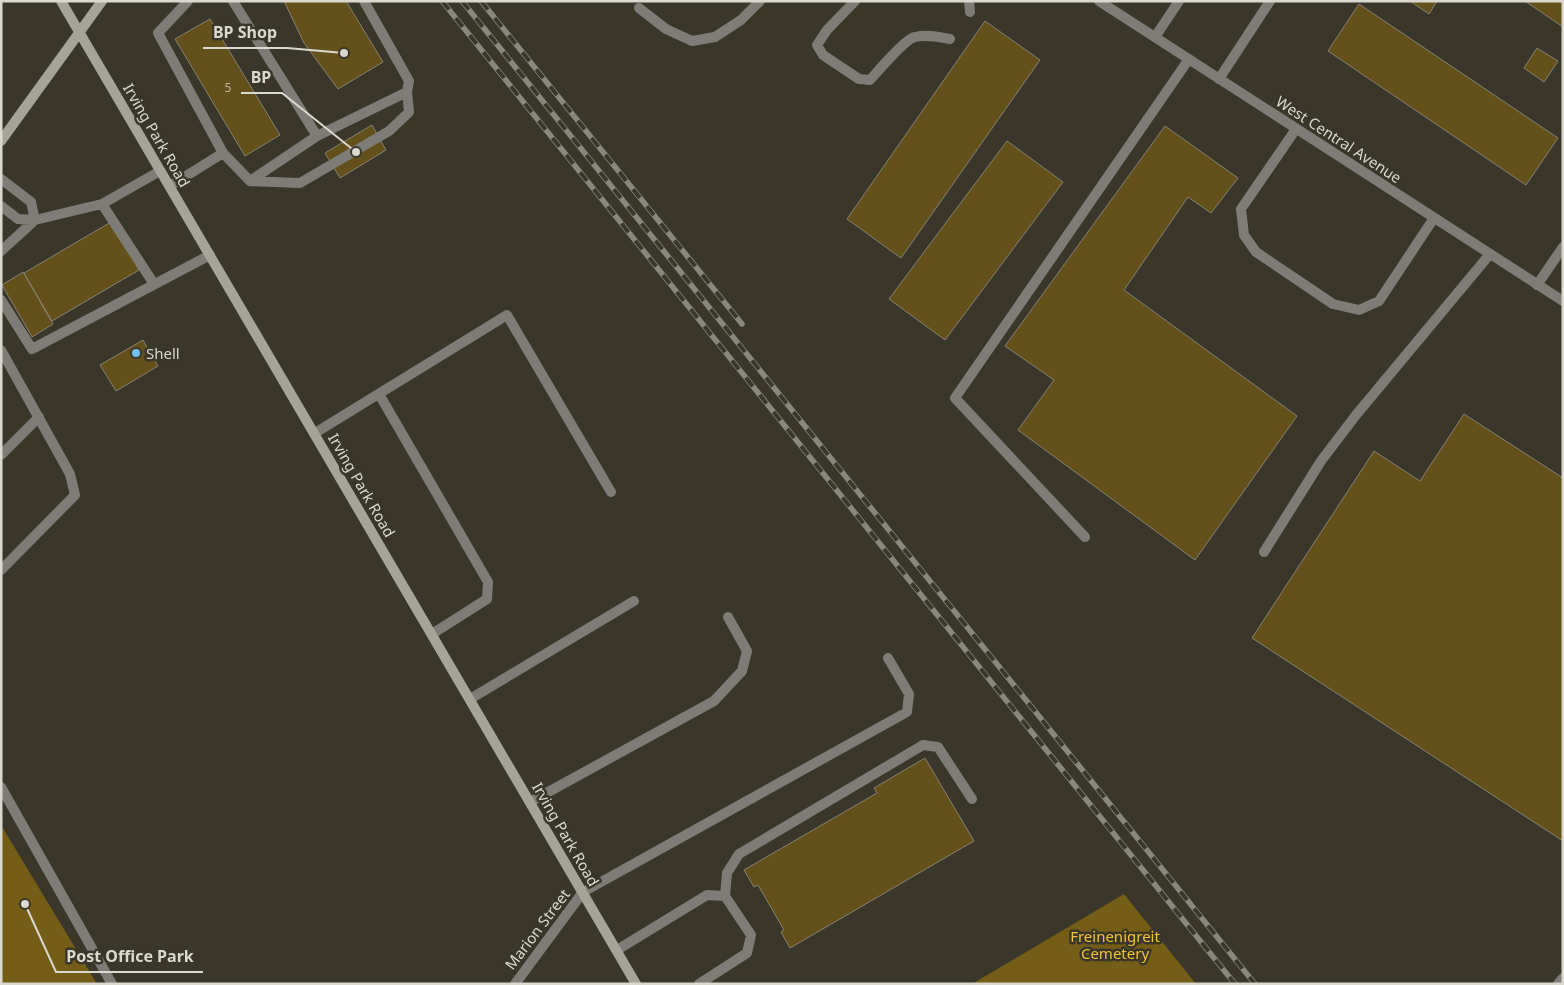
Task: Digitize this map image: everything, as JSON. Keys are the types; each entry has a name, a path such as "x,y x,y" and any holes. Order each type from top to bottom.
{"main road":[{"name":"Irving Park Road","path":"61,1 636,984"},
{"path":"1,141 102,1"}],"street":[{"path":"188,1 158,33 223,154 250,181 300,183 389,131 408,112 406,92 409,80 364,1"},
{"path":"234,1 317,136"},
{"path":"639,8 666,28 692,41 715,37 741,20 760,1"},
{"path":"855,1 827,30 817,44 823,55 858,78 870,80 899,49 914,37 930,36 950,39"},
{"name":"West Central Avenue","path":"1099,1 1563,301"},
{"path":"1155,37 1179,1"},
{"path":"1219,79 1270,1"},
{"path":"1085,537 955,398 1189,59"},
{"path":"250,181 317,136 406,92"},
{"path":"1296,129 1241,209 1244,235 1256,252 1333,304 1359,310 1379,301 1434,218"},
{"path":"170,186 223,154"},
{"path":"1,206 18,219 35,220 102,204 160,171"},
{"path":"1,179 32,202 35,220"},
{"path":"102,204 154,284"},
{"path":"1,251 35,220"},
{"path":"1537,284 1563,246"},
{"path":"1264,552 1321,462 1356,415 1490,254"},
{"path":"1,300 32,349 210,255"},
{"path":"314,433 507,315 612,492"},
{"path":"1,350 70,474 74,495 1,570"},
{"path":"379,394 488,582 487,599 432,634"},
{"path":"1,455 39,417"},
{"path":"470,699 634,601"},
{"path":"530,802 714,701 742,671 747,652 728,618"},
{"path":"583,892 907,712 909,694 888,658"},
{"path":"699,984 748,953 751,935 725,896 727,873 740,854 923,745 938,748 972,799"},
{"path":"1,787 112,984"},
{"name":"Marion Street","path":"514,984 583,892"},
{"path":"617,950 707,895 725,896"},
{"path":"1558,984 1563,978"}],"green space":[{"path":"1,825 97,984 1,984"},
{"name":"Freinenigreit Cemetery","path":"1124,894 1196,984 972,984"}],"building":[{"path":"284,1 346,1 383,62 338,89 304,43"},
{"path":"1410,1 1437,1 1429,14"},
{"path":"1525,1 1563,1 1563,27"},
{"path":"1359,4 1558,138 1526,185 1328,51"},
{"path":"210,19 280,135 245,156 175,39"},
{"path":"985,21 1040,60 901,258 847,219"},
{"path":"1537,48 1558,61 1544,82 1524,68"},
{"path":"372,125 386,150 340,178 325,153"},
{"path":"1165,126 1238,178 1211,213 1188,197 1124,290 1297,416 1195,560 1018,430 1054,380 1005,346"},
{"path":"1007,141 1063,182 945,340 889,299"},
{"path":"111,222 139,270 52,321 24,273"},
{"path":"23,272 53,324 32,337 2,285"},
{"name":"Shell","path":"143,340 158,366 116,391 100,365"},
{"path":"1464,414 1563,478 1563,841 1252,638 1374,451 1420,481"},
{"path":"925,758 974,841 790,948 781,932 784,930 758,885 754,887 744,870 877,793 874,788"}],"railway":[{"path":"442,1 1235,984"},
{"path":"462,1 1255,984"},
{"path":"481,1 742,324"}],"place":[{"name":"BP Shop","path":"344,53"},
{"name":"BP","path":"356,152"},
{"name":"Shell","path":"136,353"},
{"name":"Post Office Park","path":"25,904"}]}
